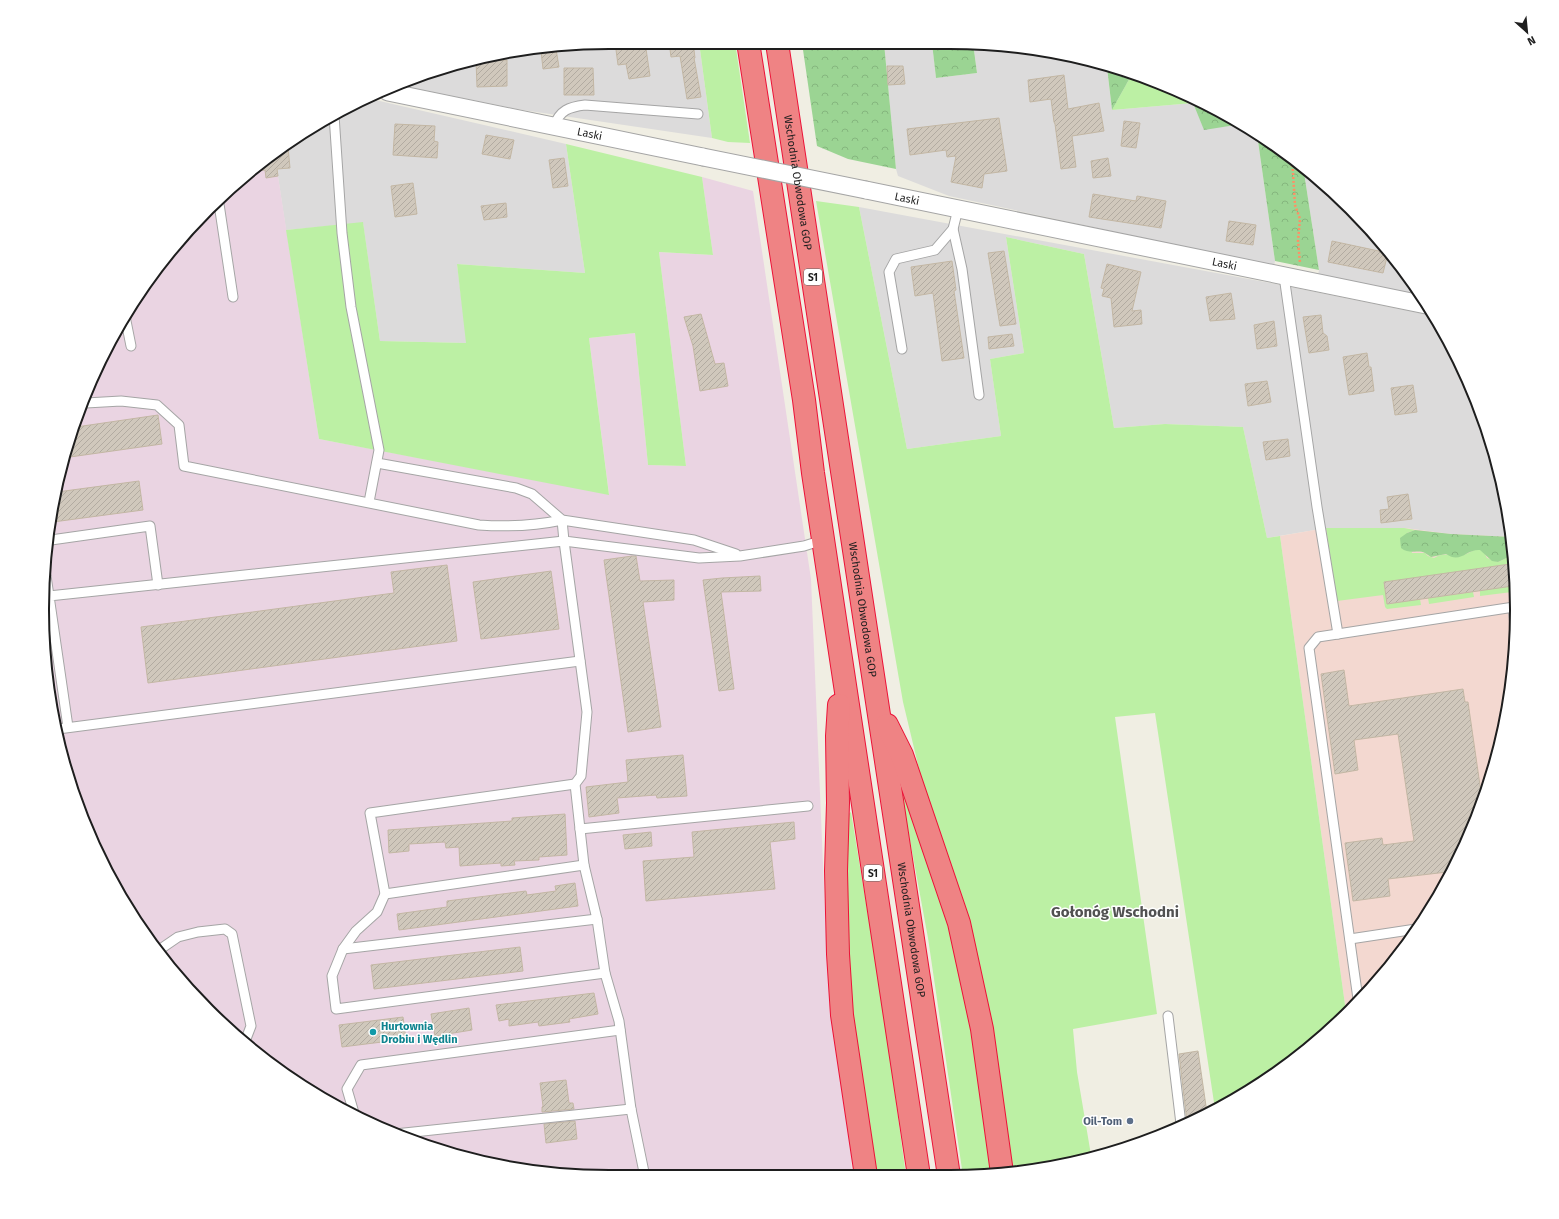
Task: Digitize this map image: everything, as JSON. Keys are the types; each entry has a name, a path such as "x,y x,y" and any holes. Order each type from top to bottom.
{"highway":[{"name":"S1","path":"749,49 804,400 823,540 918,1170"},
{"name":"Wschodnia Obwodowa GOP","path":"778,49 948,1170"},
{"path":"842,664 837,736 838,803 836,871 838,954 842,1015 865,1170"},
{"path":"878,708 902,755 960,923 982,1029 1001,1167"}],"street":[{"name":"Laski","path":"393,93 1419,304"}],"lane":[{"path":"554,126 557,118 562,112 569,108 585,105 698,114"},
{"path":"334,121 342,233 351,307 379,450 369,502"},
{"path":"219,207 233,297"},
{"path":"902,349 888,272 896,259 935,250 953,229 958,209"},
{"path":"953,229 962,269 980,395"},
{"path":"1284,276 1317,507 1338,634"},
{"path":"127,324 131,346"},
{"path":"89,403 121,401 157,405 179,425 184,466 479,525 538,525 562,520 694,540 740,556"},
{"path":"377,463 516,488 532,494 562,520 587,712 581,776 575,784 584,865 597,919 605,973 619,1021 632,1109 644,1170"},
{"path":"54,540 150,526 158,584"},
{"path":"49,596 564,542 699,558 740,556 804,546 823,540"},
{"path":"49,598 68,727"},
{"path":"1357,994 1309,648 1318,637 1510,608"},
{"path":"62,728 580,661"},
{"path":"575,784 370,813 385,894 377,912 356,931 344,949 332,976 336,1009 605,973"},
{"path":"580,829 808,806"},
{"path":"385,894 584,865"},
{"path":"344,949 597,919"},
{"path":"163,948 178,937 198,932 225,929 232,934 251,1026 247,1037"},
{"path":"1350,939 1409,930"},
{"path":"1168,1016 1180,1120"},
{"path":"352,1107 347,1089 361,1065 620,1030"},
{"path":"409,1132 632,1109"}],"path":[{"path":"1293,166 1295,205 1300,219 1298,241 1302,280"}],"shaded area":[{"path":"700,49 712,138 516,109 408,87 464,68 536,54 573,50"},
{"path":"885,49 933,49 936,78 977,73 974,50 1023,54 1095,68 1108,72 1112,110 1189,103 1194,106 1204,129 1232,125 1258,141 1275,261 1274,266 949,196 898,176 896,169"},
{"path":"377,100 566,144 585,273 457,264 467,343 380,341 363,223 286,230 275,160 298,143 329,124"},
{"path":"275,160 319,439 609,494 589,338 635,333 648,465 686,466 659,252 713,255 702,177 753,191 811,579 827,959 851,1153 852,1170 573,1169 500,1159 464,1151 429,1140 395,1127 329,1095 298,1076 268,1054 213,1006 188,979 143,921 124,890 92,824 79,790 68,755 54,683 50,646 50,573 60,500 68,464 92,395 124,329 143,298 188,240 213,213 240,188"},
{"path":"1305,176 1346,213 1371,240 1413,294 1318,275 1319,270"},
{"path":"859,207 1281,285 1426,314 1452,362 1480,429 1491,464 1505,537 1451,534 1404,528 1327,528 1267,538 1243,427 1165,424 1114,428 1084,254 1006,237 1024,353 990,359 1001,436 907,449"},
{"path":"1326,528 1404,528 1451,534 1505,537 1509,573 1509,646 1499,719 1491,755 1480,790 1452,857 1435,890 1416,921 1371,979 1345,1007 1280,536"}],"green space":[{"path":"700,49 736,49 750,143 728,142 712,138"},
{"path":"803,49 885,49 896,169 848,159 817,146"},
{"path":"933,49 974,50 977,73 936,78"},
{"path":"1108,72 1129,79 1112,110"},
{"path":"1129,79 1189,103 1112,110"},
{"path":"1194,106 1232,126 1204,130"},
{"path":"1258,141 1305,176 1319,270 1275,261"},
{"path":"566,144 702,177 713,255 659,252 686,466 648,465 635,333 589,338 609,495 319,439 286,230 363,222 380,341 466,343 457,264 585,273"},
{"path":"816,201 859,207 907,449 1001,436 990,359 1024,353 1006,237 1084,254 1114,428 1165,424 1243,427 1267,538 1280,536 1345,1007 1291,1054 1261,1076 1214,1103 1155,713 1115,717 1157,1014 1073,1029 1077,1072 1090,1152 1059,1159 1010,1166 984,990 974,939 963,899 920,773 903,702"},
{"path":"1326,528 1404,528 1415,530 1407,533 1412,553 1425,553 1434,558 1442,555 1463,555 1478,549 1484,553 1487,558 1498,562 1507,558 1508,564 1384,583 1387,604 1420,599 1421,605 1387,609 1385,607 1383,595 1337,601"},
{"path":"1415,530 1451,534 1505,537 1507,558 1498,562 1492,561 1480,550 1475,550 1460,557 1451,557 1446,554 1431,557 1426,553 1408,551 1401,548 1400,538"},
{"path":"1508,566 1510,592 1480,596 1480,591"},
{"path":"1473,592 1474,597 1429,604 1428,598"},
{"path":"907,794 933,866 962,973 992,1168 962,1170 928,938 902,797"},
{"path":"851,812 884,1013 905,1170 875,1170 853,1027 848,959 846,816"}],"building":[{"path":"616,49 646,49 650,76 629,79 626,64 618,65"},
{"path":"670,49 694,49 701,97 687,99 680,56 671,57"},
{"path":"556,52 559,67 543,69 541,53"},
{"path":"507,60 507,86 477,87 476,65"},
{"path":"887,66 903,66 905,84 888,85"},
{"path":"564,68 593,68 594,95 564,95"},
{"path":"1064,75 1068,109 1099,103 1104,131 1072,136 1076,167 1061,169 1051,99 1030,102 1028,80"},
{"path":"999,118 1007,171 984,174 982,188 951,182 956,156 947,157 946,150 910,155 907,129"},
{"path":"1124,121 1140,123 1136,148 1121,146"},
{"path":"395,124 435,126 434,141 438,142 437,158 393,155"},
{"path":"486,135 514,140 510,159 482,154"},
{"path":"288,150 290,168 277,169 278,176 266,178 265,170 261,170"},
{"path":"564,158 568,186 553,188 549,160"},
{"path":"1108,158 1111,176 1093,178 1091,161"},
{"path":"413,183 417,214 395,217 391,186"},
{"path":"1093,194 1136,201 1137,196 1166,201 1161,228 1089,217"},
{"path":"506,203 507,217 484,220 481,206"},
{"path":"1229,221 1256,225 1253,245 1226,241"},
{"path":"1332,241 1380,251 1387,259 1383,273 1328,262"},
{"path":"1004,251 1016,324 1000,326 988,253"},
{"path":"952,261 956,290 954,291 964,358 942,361 933,293 915,296 911,267"},
{"path":"1107,264 1141,272 1132,311 1141,310 1142,324 1114,327 1111,298 1102,296 1104,289 1101,288"},
{"path":"1231,293 1235,319 1210,321 1206,297"},
{"path":"701,314 715,364 724,363 728,386 700,391 693,346 684,317"},
{"path":"1321,315 1323,333 1327,336 1329,350 1309,353 1303,317"},
{"path":"1274,321 1277,346 1257,349 1254,325"},
{"path":"1012,334 1014,346 989,349 988,337"},
{"path":"1367,353 1369,367 1371,367 1374,391 1349,395 1343,357"},
{"path":"1267,381 1271,402 1248,406 1245,384"},
{"path":"1413,385 1417,412 1395,415 1391,388"},
{"path":"158,415 162,444 70,457 80,426"},
{"path":"1288,439 1290,456 1266,460 1263,442"},
{"path":"139,481 143,510 56,522 62,491"},
{"path":"1408,494 1412,519 1381,523 1380,510 1389,509 1387,497"},
{"path":"636,556 640,581 674,580 674,600 643,602 661,727 628,732 604,560"},
{"path":"1508,564 1509,587 1387,604 1384,582"},
{"path":"447,565 457,641 148,683 141,627 394,593 391,572"},
{"path":"551,571 559,629 481,639 473,582"},
{"path":"760,576 761,591 721,592 734,689 719,691 703,580"},
{"path":"1344,670 1349,706 1463,689 1465,702 1468,702 1480,788 1467,824 1444,872 1388,879 1390,896 1353,901 1345,843 1382,838 1383,845 1414,841 1398,734 1354,740 1358,770 1335,774 1321,674"},
{"path":"683,755 687,796 657,798 656,795 617,798 619,813 589,817 586,787 628,782 626,760"},
{"path":"565,814 567,855 539,857 539,860 514,861 515,865 501,866 501,863 460,866 459,847 446,848 445,842 409,844 409,851 389,853 388,830 512,821 512,818"},
{"path":"794,822 795,839 770,842 775,889 646,901 643,861 694,857 692,832"},
{"path":"651,832 652,846 625,849 623,835"},
{"path":"575,883 578,906 399,930 397,914 447,907 447,901 526,891 527,895 556,891 555,886"},
{"path":"520,947 523,971 374,989 371,965"},
{"path":"594,993 598,1014 569,1019 570,1022 539,1026 538,1022 509,1026 509,1019 499,1021 496,1005"},
{"path":"469,1008 472,1030 435,1036 431,1014"},
{"name":"Hurtownia Drobiu i Wędlin","path":"403,1017 406,1039 342,1047 339,1025"},
{"path":"1198,1051 1206,1107 1186,1117 1179,1054"},
{"path":"566,1080 569,1103 573,1103 574,1109 542,1112 543,1106 540,1083"},
{"path":"575,1121 577,1139 546,1143 544,1124"}],"place":[{"name":"Hurtownia Drobiu i Wędlin","path":"373,1032"},
{"name":"Oil-Tom","path":"1130,1121"}],"district":[{"name":"Gołonóg Wschodni","path":"1115,912"}]}
